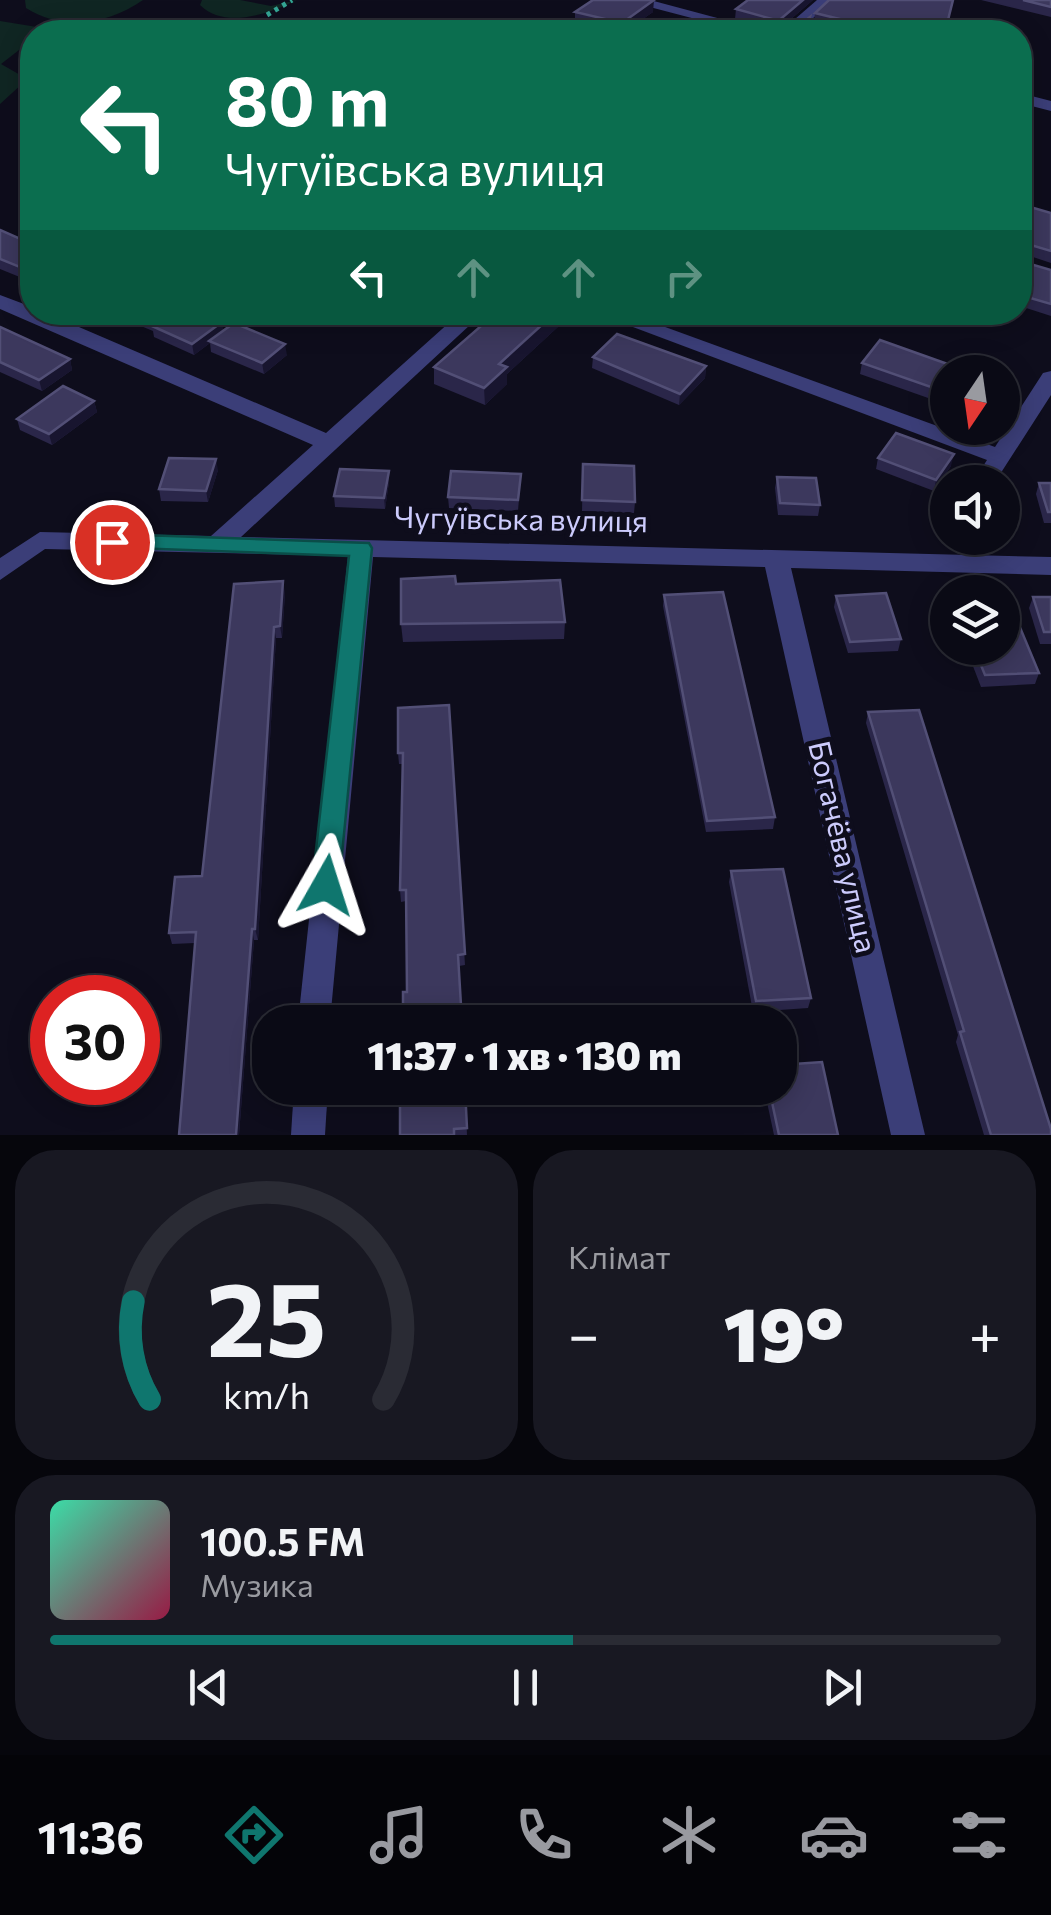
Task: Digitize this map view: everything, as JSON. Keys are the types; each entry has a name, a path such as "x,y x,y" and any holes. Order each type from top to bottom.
{"street":[{"path":"631,0 713,20"},
{"path":"802,20 826,0"},
{"path":"56,325 327,442"},
{"path":"219,544 459,325"},
{"path":"639,325 1000,457"},
{"path":"995,465 1051,378"},
{"name":"Чугуївська вулиця","path":"0,571 40,540 1051,566"},
{"path":"316,1005 361,548"},
{"path":"932,563 937,555"},
{"name":"Богачёва улица","path":"776,559 908,1135"},
{"path":"308,1135 310,1105"}],"green space":[{"path":"25,0 143,0 96,20 55,20 26,8"},
{"path":"202,0 240,0 271,6 297,0 261,14 235,18 210,12 200,5"},
{"path":"0,21 20,24 20,49 1,64 20,75 20,86 0,104"}],"building":[{"path":"593,0 654,0 626,20 575,12"},
{"path":"748,0 803,0 779,20 736,9"},
{"path":"829,0 953,0 948,20 844,20 815,13"},
{"path":"1023,0 1051,0 1051,7"},
{"path":"1032,207 1051,213 1051,251 1032,245"},
{"path":"0,230 20,239 20,267 0,259"},
{"path":"1032,264 1051,270 1051,304 1032,298"},
{"path":"154,325 218,325 192,344"},
{"path":"231,325 239,325 285,344 262,363 209,341"},
{"path":"482,325 542,325 499,364 507,367 484,388 434,367"},
{"path":"0,327 70,359 39,380 0,362"},
{"path":"617,334 706,366 680,394 593,357"},
{"path":"880,340 930,358 930,387 862,363"},
{"path":"63,386 94,401 49,434 17,419"},
{"path":"896,433 954,454 946,465 930,465 930,478 878,458"},
{"path":"169,458 216,459 206,491 159,489"},
{"path":"583,464 634,466 635,502 582,500"},
{"path":"340,469 389,471 384,498 334,496"},
{"path":"451,471 521,474 518,500 448,497"},
{"path":"777,477 816,478 820,505 780,503"},
{"path":"1039,483 1051,483 1051,512 1048,512"},
{"path":"455,576 456,584 560,580 565,622 401,624 401,579"},
{"path":"283,581 280,626 274,627 255,929 236,1135 179,1135 196,932 169,933 175,877 202,876 234,584"},
{"path":"723,592 775,817 707,821 664,595"},
{"path":"886,593 901,639 850,642 836,596"},
{"path":"1033,597 1051,597 1051,632 1044,632"},
{"path":"1020,627 1039,673 985,675 981,665 1020,665"},
{"path":"449,705 465,954 458,955 461,1005 403,1005 403,992 407,992 406,890 400,890 403,753 398,753 398,708"},
{"path":"919,710 1051,1135 991,1135 960,1032 964,1031 868,712"},
{"path":"783,869 811,998 756,1001 731,871"},
{"path":"822,1062 838,1135 779,1135 773,1105 797,1105 797,1064"},
{"path":"400,1105 466,1105 467,1128 454,1129 454,1135 400,1135"}],"route":[{"path":"112,542 361,548 326,885"}]}
